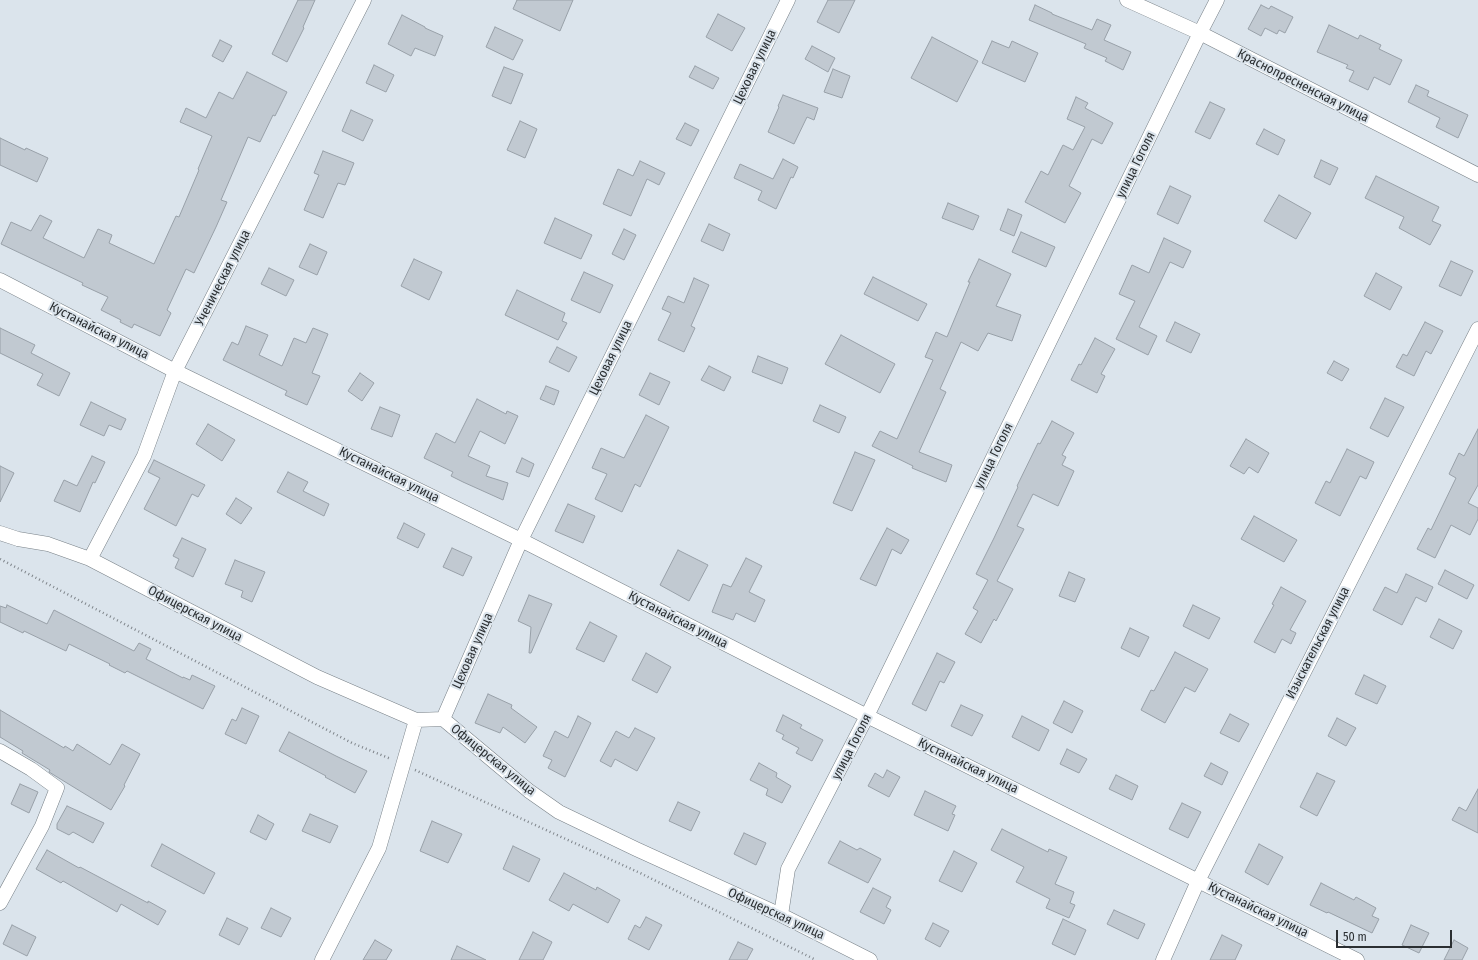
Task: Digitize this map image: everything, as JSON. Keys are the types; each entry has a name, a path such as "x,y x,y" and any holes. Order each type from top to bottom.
{"street":[{"name":"Ученическая улица","path":"90,559 144,456 175,371 364,0"},
{"name":"Цеховая улица","path":"443,719 521,540 788,0"},
{"name":"Краснопресненская улица","path":"1126,0 1200,33 1478,175"},
{"name":"улица Гоголя","path":"781,914 788,869 867,716 1217,0"},
{"name":"Кустанайская улица","path":"0,280 175,371 521,540 867,716 1357,960"},
{"name":"Изыскательская улица","path":"1163,960 1198,881 1478,329"},
{"name":"Офицерская улица","path":"0,533 18,539 48,544 90,559 317,678 416,720 443,719 529,791 559,812 636,849 781,914 870,960"},
{"path":"322,960 379,848 416,720"},
{"path":"0,751 57,788 42,826 0,903"}],"building":[{"path":"298,0 315,0 303,27 304,28 287,62 272,54"},
{"path":"517,0 573,0 560,31 513,9"},
{"path":"828,0 855,0 839,33 817,22"},
{"path":"1035,5 1052,14 1092,30 1097,19 1111,25 1104,40 1131,52 1123,70 1105,61 1107,58 1084,48 1086,44 1029,20"},
{"path":"1261,5 1269,9 1271,6 1293,17 1285,33 1279,30 1277,34 1265,28 1261,36 1248,29"},
{"path":"718,14 745,28 732,51 706,37"},
{"path":"402,15 443,36 435,56 415,48 411,56 388,44"},
{"path":"1329,25 1358,39 1360,35 1381,45 1379,49 1402,60 1390,85 1374,77 1368,90 1349,81 1354,71 1346,68 1348,65 1317,52"},
{"path":"495,27 523,40 513,60 486,47"},
{"path":"932,37 978,61 957,102 911,78"},
{"path":"220,40 232,46 223,62 212,56"},
{"path":"992,41 1009,48 1012,41 1038,53 1025,82 982,63"},
{"path":"812,46 835,58 828,72 805,59"},
{"path":"374,65 394,75 386,92 366,83"},
{"path":"695,66 719,78 713,89 689,77"},
{"path":"504,67 523,74 511,104 492,96"},
{"path":"833,69 850,76 842,98 824,92"},
{"path":"247,72 287,92 275,116 273,115 260,142 248,137 221,200 227,202 216,227 194,273 186,269 167,310 171,313 160,336 134,324 132,328 120,322 121,320 101,310 108,297 82,285 83,283 1,244 11,222 31,231 40,215 52,221 43,238 84,258 98,229 112,235 109,243 154,264 176,216 179,217 212,136 180,122 186,108 206,118 219,92 233,99"},
{"path":"1416,85 1429,91 1427,96 1468,115 1458,138 1436,127 1440,118 1408,102"},
{"path":"783,95 818,108 814,120 807,117 794,144 768,132"},
{"path":"1076,97 1088,103 1085,108 1113,123 1102,144 1092,139 1069,186 1081,193 1065,223 1025,202 1041,171 1048,175 1063,145 1073,150 1085,127 1067,119"},
{"path":"1210,102 1225,109 1210,139 1195,132"},
{"path":"351,110 373,120 363,141 342,131"},
{"path":"520,121 537,129 525,158 507,150"},
{"path":"685,123 699,130 691,146 676,139"},
{"path":"1264,129 1285,140 1278,155 1256,144"},
{"path":"0,138 25,150 26,148 48,158 37,182 0,165"},
{"path":"323,151 354,163 345,185 338,183 323,218 304,210 319,175 314,173"},
{"path":"783,159 798,167 793,178 791,177 776,209 758,200 762,191 734,178 740,164 773,179"},
{"path":"1321,160 1338,168 1330,185 1314,177"},
{"path":"640,161 665,173 659,185 647,179 631,216 603,204 618,169 633,176"},
{"path":"1376,176 1439,207 1432,221 1441,225 1430,245 1399,228 1404,217 1365,198"},
{"path":"1170,186 1191,196 1178,224 1157,214"},
{"path":"1279,195 1311,213 1296,239 1264,221"},
{"path":"948,203 979,216 973,230 942,218"},
{"path":"1008,209 1022,215 1014,236 1000,230"},
{"path":"555,218 592,235 581,259 544,243"},
{"path":"709,224 730,234 723,251 701,241"},
{"path":"624,229 636,235 624,260 612,254"},
{"path":"1021,232 1055,247 1046,267 1012,252"},
{"path":"1164,238 1191,251 1183,268 1170,262 1139,327 1157,336 1148,355 1116,339 1135,301 1119,294 1132,265 1149,273"},
{"path":"310,244 327,252 317,275 299,267"},
{"path":"414,259 442,272 429,300 401,286"},
{"path":"979,259 1011,274 996,306 1021,315 1012,341 988,333 978,351 961,342 940,389 946,392 919,452 952,465 946,482 912,468 913,466 872,446 880,431 897,439 933,360 925,357 936,332 947,337 970,282 968,282"},
{"path":"1451,261 1473,271 1461,296 1439,286"},
{"path":"269,268 294,280 286,296 261,284"},
{"path":"584,272 613,285 600,313 571,300"},
{"path":"1376,273 1402,287 1390,310 1364,296"},
{"path":"873,277 927,304 918,321 864,294"},
{"path":"694,278 709,285 691,326 695,328 684,352 658,340 671,313 662,309 668,296 684,303"},
{"path":"517,290 565,313 562,321 567,323 558,340 505,315"},
{"path":"1175,322 1200,334 1191,353 1166,341"},
{"path":"1425,322 1443,331 1431,354 1426,351 1414,376 1396,367 1403,354 1407,356"},
{"path":"246,326 268,335 259,355 282,366 294,338 306,343 313,328 328,334 312,373 320,376 307,405 285,395 287,391 223,360 232,342 238,345"},
{"path":"0,328 35,345 31,353 70,373 59,396 37,385 43,374 0,353"},
{"path":"841,335 895,364 880,393 825,364"},
{"path":"1095,338 1115,349 1101,374 1105,376 1097,393 1071,380 1079,364 1081,365"},
{"path":"557,347 577,357 569,372 549,362"},
{"path":"758,356 788,368 782,384 752,372"},
{"path":"1334,361 1349,369 1342,381 1327,373"},
{"path":"709,366 731,377 724,391 701,380"},
{"path":"360,373 374,383 362,401 348,391"},
{"path":"650,373 670,382 659,405 639,395"},
{"path":"546,386 559,391 554,405 540,399"},
{"path":"1385,398 1404,407 1388,437 1370,428"},
{"path":"477,399 506,414 507,411 518,416 505,444 480,431 468,456 490,466 486,476 508,483 503,500 451,476 453,472 424,458 436,433 455,443"},
{"path":"91,402 126,419 121,430 109,425 104,436 80,425"},
{"path":"820,405 846,417 839,433 813,421"},
{"path":"380,407 400,415 392,437 371,429"},
{"path":"646,415 669,427 640,487 635,484 622,512 595,499 607,474 592,468 601,448 624,458"},
{"path":"1052,421 1074,433 1062,455 1066,457 1062,465 1074,471 1058,506 1033,494 1017,526 1024,529 997,581 1013,589 996,621 994,619 981,643 965,634 978,611 973,608 988,580 976,574 1038,443 1040,444"},
{"path":"208,424 235,440 222,461 196,444"},
{"path":"1478,429 1478,485 1468,503 1478,508 1478,519 1470,535 1451,525 1435,558 1417,549 1428,528 1431,530 1456,478 1449,474 1459,453 1464,456"},
{"path":"1246,439 1269,453 1258,473 1249,467 1244,474 1230,466"},
{"path":"1347,449 1374,462 1366,479 1360,476 1340,516 1315,503 1326,481 1330,483"},
{"path":"855,452 875,460 852,511 833,503"},
{"path":"92,456 105,462 95,483 93,482 80,512 54,501 64,480 77,486"},
{"path":"522,458 534,464 529,477 516,472"},
{"path":"154,460 205,485 198,497 192,494 176,526 144,509 160,478 148,472"},
{"path":"0,466 14,473 0,502"},
{"path":"288,472 308,482 303,491 329,504 324,516 277,492"},
{"path":"236,498 252,508 241,524 226,514"},
{"path":"568,504 595,516 583,543 555,531"},
{"path":"1254,516 1297,540 1284,562 1241,539"},
{"path":"404,523 425,534 418,548 397,538"},
{"path":"887,528 909,540 901,554 892,549 876,586 860,579"},
{"path":"182,538 206,549 193,577 175,568 179,559 173,556"},
{"path":"452,548 472,557 463,576 443,567"},
{"path":"678,550 708,565 689,601 660,585"},
{"path":"746,558 762,566 749,592 765,600 755,622 736,613 733,620 712,612 723,584 731,587"},
{"path":"235,560 265,572 252,602 241,597 243,591 225,584"},
{"path":"1445,570 1474,585 1467,599 1438,584"},
{"path":"1069,572 1085,579 1075,602 1059,596"},
{"path":"1406,574 1433,587 1426,602 1416,597 1402,625 1373,610 1385,587 1397,593"},
{"path":"1281,587 1306,601 1290,630 1296,633 1291,644 1282,639 1275,653 1254,642 1274,605 1272,604"},
{"path":"529,595 552,604 531,653 529,653 531,627 518,621"},
{"path":"7,605 47,624 54,610 134,651 139,643 151,649 146,659 183,678 190,680 192,675 215,686 203,709 127,671 125,673 69,644 66,651 24,631 23,633 0,622 0,606 6,608"},
{"path":"1193,605 1220,618 1209,639 1183,626"},
{"path":"1439,619 1462,631 1453,649 1430,637"},
{"path":"590,622 617,636 604,662 576,649"},
{"path":"1130,628 1149,637 1139,657 1121,648"},
{"path":"1175,652 1208,669 1195,692 1185,687 1165,723 1141,710 1151,690 1154,691"},
{"path":"646,653 671,667 657,693 632,680"},
{"path":"937,653 955,662 944,683 940,681 926,711 912,704"},
{"path":"1364,675 1386,686 1377,704 1355,694"},
{"path":"488,694 512,705 511,708 537,727 525,743 503,727 500,733 475,723"},
{"path":"1064,701 1083,711 1072,733 1053,723"},
{"path":"961,705 983,715 972,736 951,726"},
{"path":"242,708 259,716 246,744 225,734 232,719 236,721"},
{"path":"0,710 64,748 65,746 73,751 77,744 110,765 122,744 140,754 124,785 125,786 111,810 49,772 50,770 22,753 23,751 0,737"},
{"path":"1230,714 1249,724 1239,742 1220,733"},
{"path":"783,715 802,725 800,728 823,740 812,761 796,753 799,748 782,739 784,735 776,731"},
{"path":"578,716 591,723 565,777 548,768 552,760 543,756 555,731 568,738"},
{"path":"1022,716 1049,730 1039,751 1012,737"},
{"path":"1337,718 1356,728 1346,746 1328,736"},
{"path":"635,728 655,738 637,771 615,759 611,767 600,761 616,731 629,738"},
{"path":"289,732 367,771 355,793 279,751"},
{"path":"1067,749 1087,759 1079,773 1060,764"},
{"path":"759,763 777,773 776,777 791,786 782,803 766,795 768,789 750,780"},
{"path":"1211,763 1228,772 1222,785 1204,776"},
{"path":"887,770 900,777 889,797 868,786 875,773 883,778"},
{"path":"1317,773 1335,781 1317,816 1300,807"},
{"path":"1116,775 1138,786 1132,800 1109,789"},
{"path":"20,784 38,792 29,813 11,804"},
{"path":"1478,789 1478,833 1452,820 1459,807 1466,811"},
{"path":"925,791 956,806 952,814 955,815 948,831 914,815"},
{"path":"678,802 700,812 691,831 669,821"},
{"path":"1182,803 1201,812 1188,838 1169,829"},
{"path":"67,806 104,823 93,843 73,832 69,835 57,829 57,824"},
{"path":"310,814 338,826 330,843 302,831"},
{"path":"258,815 274,824 266,840 250,832"},
{"path":"432,821 462,834 448,863 420,851"},
{"path":"1002,829 1048,852 1049,849 1067,857 1055,884 1074,892 1070,903 1075,905 1069,918 1046,908 1050,899 1016,882 1024,867 991,850"},
{"path":"744,833 766,843 756,865 734,854"},
{"path":"840,841 857,850 860,848 881,859 868,883 828,863"},
{"path":"162,844 215,873 204,894 151,866"},
{"path":"1259,844 1283,857 1268,885 1245,872"},
{"path":"513,846 540,859 529,882 503,869"},
{"path":"47,850 79,868 80,867 166,911 158,925 121,904 117,912 63,881 61,883 36,869"},
{"path":"954,851 977,863 962,892 939,881"},
{"path":"564,873 596,890 597,887 620,900 608,923 573,904 569,911 549,900"},
{"path":"1321,883 1354,900 1356,897 1376,908 1372,916 1379,919 1372,933 1310,905"},
{"path":"873,888 891,897 886,907 891,910 884,924 860,912"},
{"path":"271,908 291,918 281,937 261,928"},
{"path":"1114,910 1145,924 1138,939 1107,924"},
{"path":"646,917 662,925 649,950 628,939 635,925 640,928"},
{"path":"227,918 248,928 239,945 219,935"},
{"path":"1063,919 1086,930 1075,955 1052,944"},
{"path":"933,923 949,931 940,947 925,939"},
{"path":"12,925 36,937 27,956 3,944"},
{"path":"1411,925 1429,933 1419,953 1402,945"},
{"path":"533,932 552,942 543,960 519,960"},
{"path":"1222,935 1242,945 1235,960 1210,960"},
{"path":"375,940 392,950 386,960 363,960"},
{"path":"1454,940 1468,948 1462,960 1444,960"},
{"path":"738,942 753,949 747,960 729,960"},
{"path":"457,946 486,960 451,960"}]}
